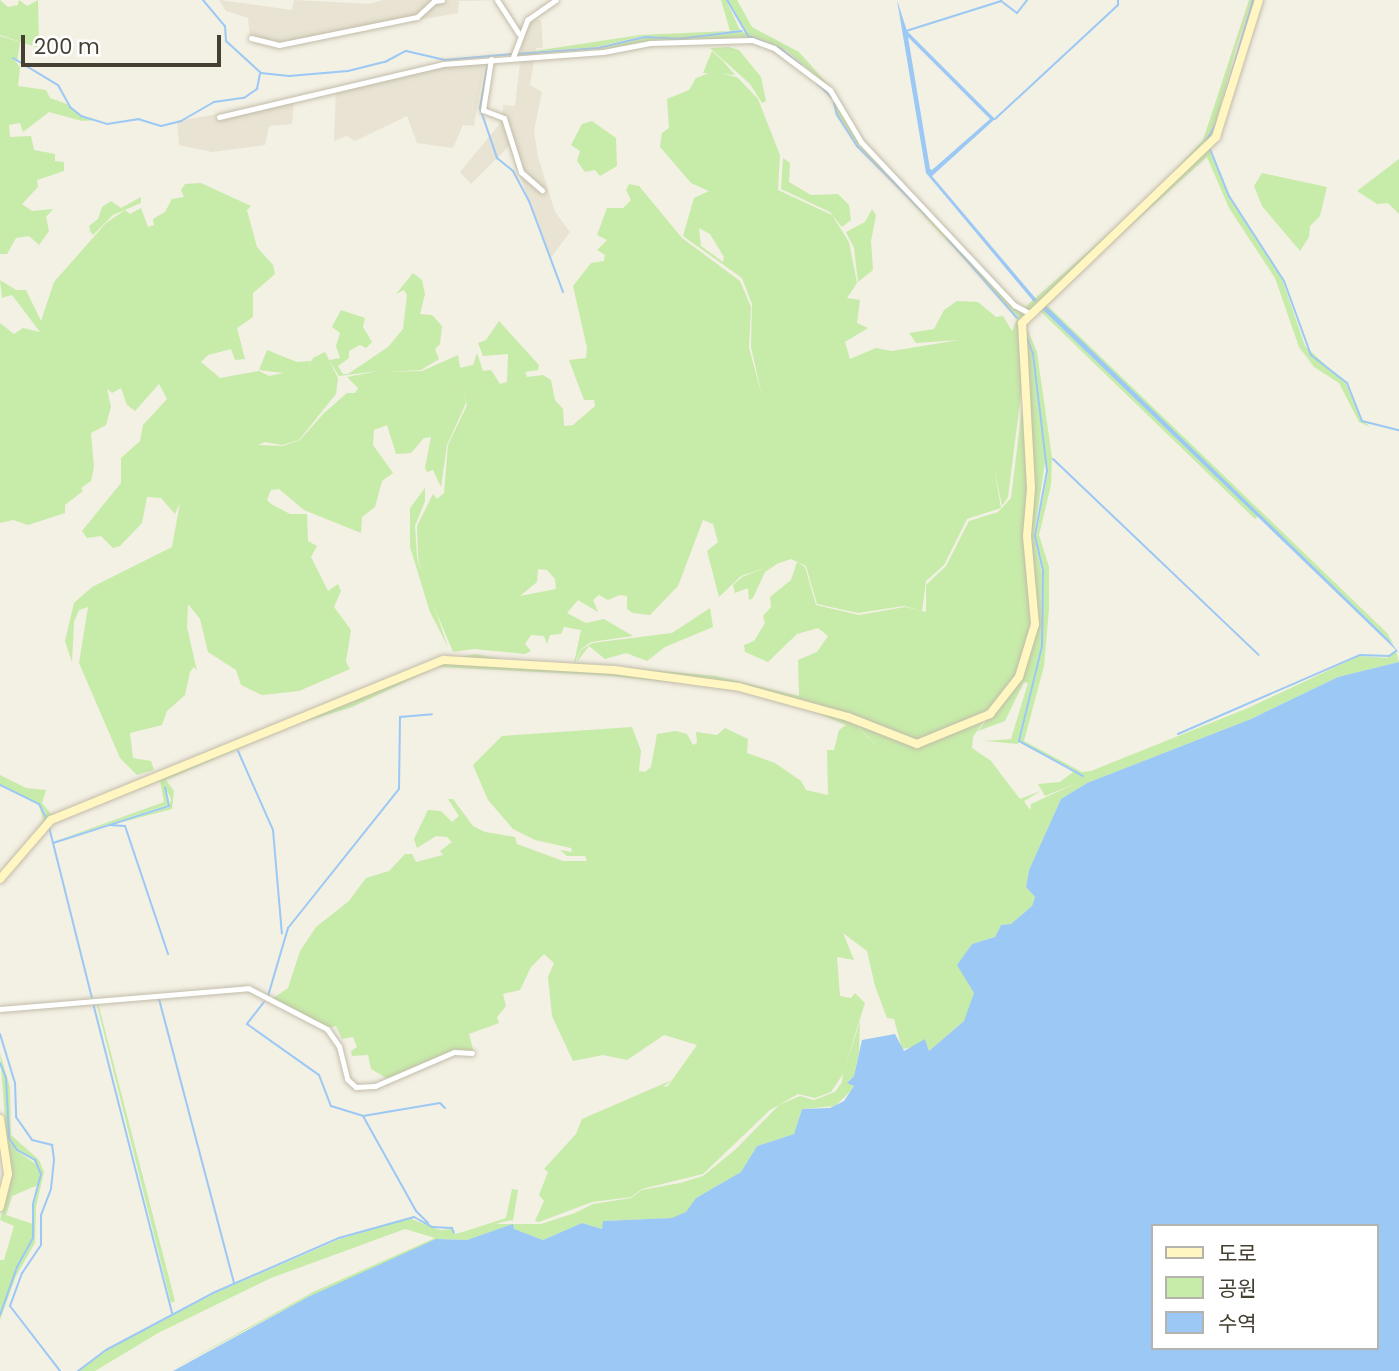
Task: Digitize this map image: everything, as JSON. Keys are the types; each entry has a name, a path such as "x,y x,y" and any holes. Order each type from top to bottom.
{"street":[{"path":"251,38 279,45 310,39 397,17 417,17 434,1 442,0"},
{"path":"496,0 519,34"},
{"path":"513,57 519,34 527,20 556,0"},
{"path":"0,879 51,820 444,660 614,670 738,687 848,717 917,744 990,714 1019,677 1033,637 1034,584 1027,536 1028,424 1019,335 1029,313 1216,137 1259,0"},
{"path":"219,117 420,69 491,59 603,52 650,43 727,38 775,48 834,95 861,142 1014,305 1029,313"},
{"path":"491,59 483,110 504,118 521,172 542,190"},
{"path":"0,1009 248,988 327,1029 339,1046 347,1079 356,1087 375,1086 454,1052 472,1053"},
{"path":"0,1119 8,1174 0,1207"}],"shaded area":[{"path":"219,0 292,10 294,0 370,4 383,0 508,0 459,1 458,13 276,45 250,38 248,18 226,11"},
{"path":"525,20 541,20 543,48 536,48 530,85 542,92 534,131 538,157 555,212 570,232 550,259 509,146 471,184 460,172 502,121 503,105 515,106"},
{"path":"485,60 474,126 463,125 453,148 417,143 407,116 355,141 347,136 334,141 336,89 431,65"},
{"path":"294,101 292,124 269,126 265,145 212,152 179,145 177,121"}],"green space":[{"path":"0,0 8,7 18,5 19,0 27,6 38,0 39,48 0,35"},
{"path":"721,0 726,0 740,30 678,38 643,36 596,47 528,52 640,35 730,31"},
{"path":"728,0 737,0 752,27 799,52 832,89 787,51 747,34"},
{"path":"1249,0 1252,0 1217,119 1204,142 1218,121 1213,137 1152,195 1203,140"},
{"path":"1258,0 1221,114 1238,48"},
{"path":"743,32 785,52 812,76 756,41 740,37 599,52 514,56 596,50 642,38"},
{"path":"0,36 20,42 17,62 12,57 20,67 18,86 46,90 50,98 67,104 81,117 97,120 82,121 49,112 23,132 20,123 9,125 10,137 31,136 34,150 55,154 55,161 64,162 64,171 37,180 38,187 22,204 32,211 53,209 46,217 49,231 39,245 29,236 16,238 7,254 0,254"},
{"path":"729,47 739,50 761,77 766,101 762,103 750,84 710,48"},
{"path":"712,51 723,61 735,75 703,73"},
{"path":"712,72 737,77 758,99 780,155 778,190 832,215 849,242 857,283 847,298 860,300 857,323 868,328 845,342 850,359 876,348 892,351 959,340 916,343 909,333 934,329 944,310 957,301 978,302 996,317 1003,316 1012,331 1018,317 859,146 837,115 833,98 816,81 835,97 861,143 1014,306 1027,312 1018,334 1022,385 1008,497 1002,506 994,467 1001,508 967,519 944,565 926,581 922,611 904,606 858,613 817,604 806,566 791,559 741,576 719,597 707,551 718,542 713,524 703,520 678,586 650,615 633,613 627,609 627,596 620,595 608,600 599,595 593,600 598,612 578,600 567,613 586,623 604,619 633,636 591,642 581,649 573,667 520,665 456,658 476,654 519,663 574,663 581,630 564,627 561,634 550,635 547,644 544,636 531,635 525,644 531,651 525,654 474,649 453,652 427,590 418,557 417,526 433,494 437,499 444,493 448,445 467,405 459,368 473,365 477,353 483,371 491,370 500,384 507,382 508,354 483,356 478,343 486,340 499,321 539,365 538,370 525,372 527,377 543,375 551,380 555,400 563,409 564,426 573,425 595,406 594,400 584,400 569,360 586,358 587,348 573,286 591,263 604,261 605,255 597,250 607,240 597,235 607,208 623,208 631,200 626,190 629,184 639,186 682,238 740,281 751,307 749,348 762,396 751,347 752,304 742,278 683,236 694,198 709,191 691,183 660,147 662,133 669,128 667,99 689,90 696,78","holes":["699,228 710,234 724,257 723,262 701,246","538,569 547,570 555,579 556,589 520,596 537,582"]},
{"path":"592,121 616,138 617,166 600,176 595,170 585,172 577,161 580,151 571,145 582,124"},
{"path":"1209,149 1229,197 1282,279 1305,346 1346,384 1360,418 1370,427 1359,422 1339,383 1314,367 1299,347 1275,278 1229,208 1207,157 1045,303 1387,633 1394,645 1043,304 1045,312 1258,516 1255,519 1038,309 1025,324 1037,352 1052,458 1051,485 1039,535 1049,567 1049,609 1044,666 1024,741 1082,772 1091,771 1248,708 1359,656 1388,658 1396,651 1399,662 1338,677 1251,719 1087,783 1061,799 1029,870 1026,887 1035,897 1032,906 1011,924 1001,925 995,937 972,944 958,965 974,993 973,1005 964,1021 929,1051 925,1039 919,1046 902,1049 894,1019 887,1018 875,986 867,951 843,933 854,960 837,957 840,996 851,998 855,993 865,1003 844,1070 860,1022 859,1052 854,1076 847,1083 854,1085 852,1090 835,1106 802,1109 794,1134 757,1146 741,1172 696,1198 687,1212 673,1218 604,1221 602,1229 582,1223 543,1240 513,1229 512,1225 467,1240 437,1239 403,1257 308,1297 169,1371 315,1291 435,1238 405,1229 271,1278 158,1333 95,1371 79,1371 107,1350 213,1294 340,1239 409,1218 440,1230 452,1229 454,1234 463,1232 506,1218 512,1189 518,1190 513,1220 496,1224 541,1224 593,1204 631,1198 642,1190 703,1176 736,1149 779,1105 800,1096 814,1100 835,1092 842,1082 843,1074 831,1092 815,1098 798,1094 770,1110 703,1174 642,1189 631,1197 592,1202 539,1222 535,1221 544,1201 539,1195 548,1172 544,1169 576,1134 582,1119 672,1080 663,1087 668,1086 697,1045 664,1035 627,1060 603,1055 573,1061 552,1016 548,977 554,963 544,954 531,967 520,990 503,994 506,1006 497,1017 499,1023 469,1034 474,1053 456,1050 388,1079 371,1069 368,1055 352,1056 351,1051 357,1047 353,1037 342,1039 336,1026 328,1028 272,999 288,988 300,951 316,927 349,901 366,878 389,871 405,854 412,854 416,862 443,855 440,851 452,842 447,837 436,836 417,848 414,839 428,810 441,811 452,822 459,816 448,799 453,799 473,826 485,832 515,837 517,844 563,861 587,861 585,856 567,856 560,850 572,852 571,848 535,840 513,829 488,800 473,765 502,736 632,727 641,751 639,771 645,772 651,767 657,734 676,731 687,734 693,745 697,743 696,732 717,735 725,728 748,739 747,753 775,763 801,781 806,790 828,795 827,750 834,750 839,730 846,725 798,705 727,688 600,675 437,667 352,707 294,725 166,780 174,791 172,809 111,825 169,807 171,799 165,787 168,805 53,842 164,802 160,781 49,823 449,661 605,672 751,691 851,720 886,756 853,721 917,746 986,718 973,737 972,748 991,761 1020,799 1041,791 1024,801 1030,810 1031,804 1079,782 1045,796 1038,784 1060,782 1073,772 1084,776 1020,742 1042,647 1044,572 1036,537 1048,472 1034,353 1024,328 1033,354 1046,456 1034,536 1042,573 1041,647 1018,744 985,741 1011,739 1028,683 1024,682 1005,721 978,731 1020,678 1036,624 1030,540 1029,411 1021,328 1029,315 1077,269"},
{"path":"783,158 790,163 789,182 811,195 838,194 849,205 851,220 842,227 830,212 781,189"},
{"path":"1399,159 1399,214 1388,203 1377,204 1357,191"},
{"path":"1262,173 1327,187 1320,216 1310,226 1309,237 1300,251 1262,206 1254,186"},
{"path":"201,183 251,206 247,210 257,247 273,265 275,274 253,293 253,317 237,328 245,359 235,360 231,349 208,355 201,362 220,378 259,371 269,376 283,373 259,370 267,350 297,362 311,361 307,370 313,358 325,352 329,360 340,358 336,346 340,333 332,327 341,310 365,318 363,327 372,342 366,348 360,345 349,351 349,358 338,366 343,374 348,374 388,347 403,329 407,295 404,290 396,294 413,273 422,280 425,294 420,314 432,315 442,326 440,344 435,349 439,359 421,370 385,372 422,371 458,355 466,403 447,445 441,487 433,470 427,472 425,468 431,437 424,438 411,453 396,454 387,425 374,430 373,445 393,473 382,481 375,507 362,517 361,533 304,510 279,489 271,490 267,500 271,504 290,514 307,514 308,541 317,546 311,557 328,591 338,584 341,591 334,607 351,630 346,662 350,669 299,691 262,695 241,685 236,670 208,652 200,619 188,604 187,627 197,671 194,667 190,672 185,695 167,711 162,725 130,733 133,758 151,761 154,770 137,775 120,758 79,663 88,607 79,610 74,622 72,662 65,641 74,603 92,587 172,547 180,503 175,514 161,498 147,497 142,523 120,546 113,548 101,536 87,538 82,531 121,483 121,458 140,441 143,425 167,399 159,384 135,411 127,405 121,388 112,393 107,389 111,407 106,425 91,433 94,467 91,481 65,505 65,513 28,525 13,520 0,523 0,323 14,334 23,328 40,332 12,295 2,298 0,280 16,290 26,290 41,321 54,282 106,223 125,210 130,214 141,208 148,227 154,225 153,219 165,212 172,199 184,197 181,190 185,184","holes":["329,360 339,376 379,371 347,377 358,388 355,393 347,393 324,413 300,440 283,446 258,445 265,442 282,445 299,440 336,394 338,378"]},
{"path":"141,197 141,203 113,215 93,235 90,231 89,226 98,219 102,207 111,201 121,208"},
{"path":"1144,203 1041,300 1028,311 1024,308"},
{"path":"872,209 876,215 871,241 873,270 858,282 854,248 846,232 865,222"},
{"path":"1024,391 1032,628 1015,678 992,710 916,741 806,701 742,684 575,666 576,663 716,676 799,696 798,660 817,652 828,636 818,628 797,634 768,662 745,652 744,645 754,641 765,623 763,616 771,607 770,597 791,580 797,562 805,567 816,605 859,615 905,607 926,612 926,585 946,566 969,521 998,512 1011,498"},
{"path":"425,488 425,501 415,526 417,557 448,647 430,612 410,547 410,508"},
{"path":"780,562 765,572 753,598 749,600 748,588 735,593 733,585 742,577"},
{"path":"710,608 713,627 665,647 647,661 626,653 605,659 589,646 576,663 581,650 592,643 672,633"},
{"path":"0,775 26,788 46,790 42,803 52,815 32,837 43,820 39,805 46,819 46,813 39,804 0,784"},
{"path":"245,988 266,1000 245,991 98,1003 175,1301 171,1303 96,1001"},
{"path":"0,1053 10,1087 11,1135 39,1160 44,1172 36,1207 35,1243 16,1276 0,1320 0,1260 4,1260 14,1226 0,1220 10,1184","holes":["9,1136 18,1150 35,1161 40,1169 41,1174 34,1204 33,1224 6,1215 12,1196 38,1185 40,1174 37,1165 17,1151"]}],"water":[{"path":"897,0 907,31 995,119 932,176 1037,300 1034,302 926,173","holes":["908,37 990,119 930,169"]},
{"path":"1044,304 1389,640 1399,653 1040,307"},
{"path":"1399,662 1399,1371 173,1371 308,1297 436,1239 467,1240 513,1224 514,1229 543,1240 582,1223 602,1229 603,1221 672,1218 686,1212 696,1198 741,1172 757,1146 794,1134 802,1109 830,1108 844,1101 854,1086 847,1083 854,1076 862,1040 895,1034 904,1051 925,1039 929,1051 964,1021 974,993 957,965 972,944 995,937 1001,925 1011,924 1032,906 1035,897 1026,887 1029,870 1061,799 1087,783 1251,719 1338,677"}],"waterway":[{"path":"203,0 225,26 226,41 261,73"},
{"path":"727,0 748,36 780,48 801,65"},
{"path":"906,31 1001,1 1017,13 1027,0"},
{"path":"995,119 1118,5 1118,0"},
{"path":"1225,96 1253,0"},
{"path":"517,54 598,48 645,37 678,39 742,31"},
{"path":"261,73 289,76 348,71 385,62 406,51 444,60 512,54"},
{"path":"13,58 58,85 70,107 81,116 107,124 138,119 161,126 181,121 214,102 244,98 257,89 260,74"},
{"path":"487,68 480,108 497,158 513,171 529,201 563,292"},
{"path":"816,82 832,98"},
{"path":"834,103 837,115 858,147 927,216"},
{"path":"1206,141 1217,122"},
{"path":"1210,149 1229,196 1284,281 1311,355 1347,383 1362,421 1399,430"},
{"path":"947,238 1017,318"},
{"path":"1026,336 1033,353 1047,471 1035,536 1043,572 1042,646 1019,741 1083,776"},
{"path":"1053,459 1259,655"},
{"path":"1178,734 1360,655 1389,656 1396,651"},
{"path":"268,996 288,928 399,789 400,717 432,714"},
{"path":"238,751 273,830 282,934"},
{"path":"0,785 39,804 47,819"},
{"path":"53,843 169,806 165,787"},
{"path":"110,825 125,826 168,954"},
{"path":"49,827 92,998"},
{"path":"159,999 234,1282"},
{"path":"264,1002 247,1024 319,1075 331,1106 363,1116 416,1211 428,1223"},
{"path":"93,1003 172,1313"},
{"path":"0,1034 15,1083 16,1117 32,1140 52,1145 54,1160 51,1189 41,1215 41,1245 22,1273 10,1306 60,1371"},
{"path":"0,1063 6,1078 9,1138 17,1150 35,1160 41,1174 33,1204 33,1238 17,1267 0,1315"},
{"path":"363,1116 440,1103 445,1108"},
{"path":"78,1371 106,1350 213,1293 339,1238 414,1217 432,1227 452,1228 454,1233"}]}
